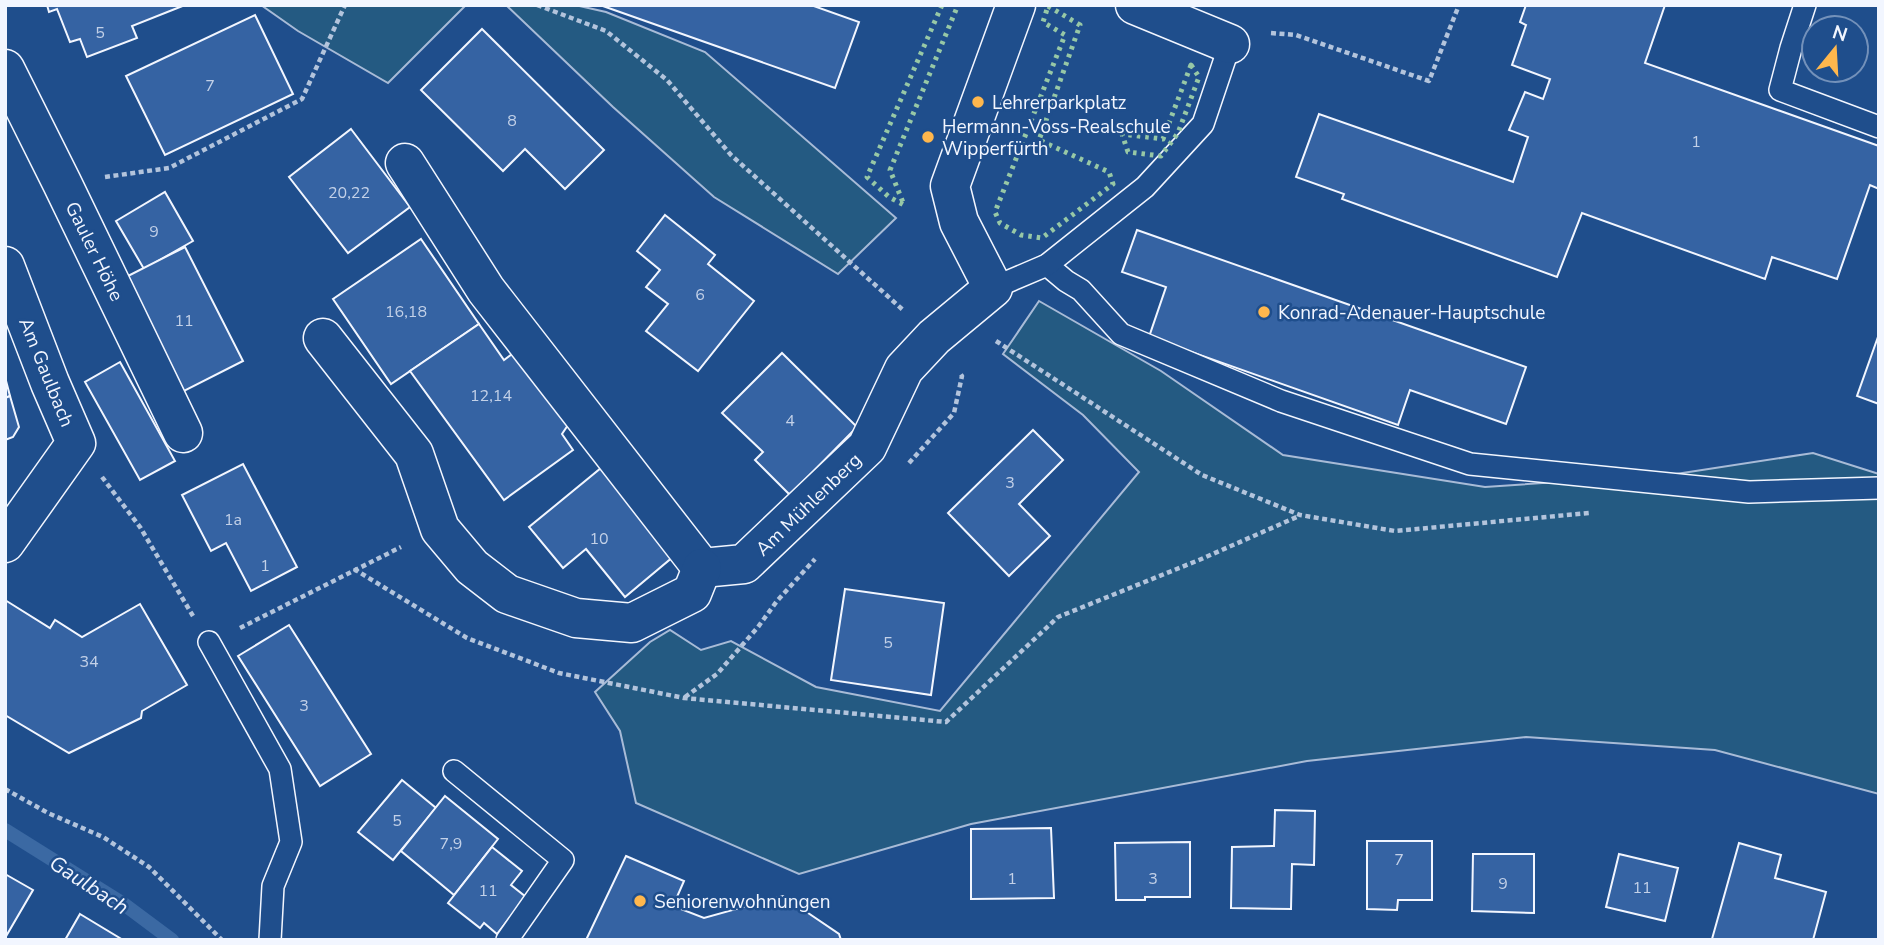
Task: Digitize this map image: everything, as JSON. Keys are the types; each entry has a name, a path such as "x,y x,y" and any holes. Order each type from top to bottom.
{"street":[{"path":"993,288 959,222 950,187 1016,5"},
{"path":"1135,5 1230,44"},
{"name":"Gauler Höhe","path":"5,69 183,433"},
{"path":"323,338 414,454 439,528 472,568 507,594 576,618 632,623 692,593 702,568 486,290 405,163"},
{"name":"Am Gaulbach","path":"5,266 76,443 5,542"},
{"name":"Am Mühlenberg","path":"702,568 744,564 867,447 904,369 934,337 993,288"}],"lane":[{"path":"1805,5 1780,90 1879,127"},
{"path":"993,288 1047,265 1138,193 1203,124 1230,44"},
{"path":"1047,265 1081,290 1122,334 1281,401 1470,464 1749,492 1879,488"},
{"path":"209,642 280,769 291,842 273,886 270,940"},
{"path":"454,771 563,860 507,940"}],"path":[{"path":"62,183 169,167 302,99 345,5"},
{"path":"537,5 606,31 667,79 731,155 934,337 980,331 1202,475 1300,515 1395,531 1599,512"},
{"path":"1296,35 1429,81 1459,5"},
{"path":"76,443 140,527 209,642 439,528"},
{"path":"354,569 467,638 559,673 684,698 946,722 1058,617 1199,560 1300,515"},
{"path":"684,698 717,674 758,626"},
{"path":"5,789 48,813 103,836 149,867 222,940"}],"shaded area":[{"path":"261,5 466,5 388,83 298,31"},
{"path":"506,5 575,5 606,12 705,52 896,218 838,274 714,197 613,107"},
{"path":"1039,301 1161,371 1283,455 1485,487 1676,474 1813,453 1879,474 1879,794 1715,750 1526,737 1307,761 971,824 799,874 636,803 620,731 595,692 650,642 670,630 701,650 731,641 816,687 940,711 1139,472 1083,415 1003,354"}],"building":[{"path":"47,5 185,5 132,26 137,38 87,57 80,39 70,42 57,9 49,12"},
{"path":"600,5 811,5 859,22 835,88"},
{"path":"1526,5 1665,5 1645,63 1879,146 1879,189 1870,185 1837,279 1772,257 1765,279 1582,213 1557,277 1342,199 1344,194 1296,177 1319,114 1513,182 1528,137 1509,130 1525,92 1543,99 1550,79 1512,65 1526,25 1520,22"},
{"path":"255,15 293,94 165,155 126,76"},
{"path":"482,29 604,150 565,189 525,149 503,171 421,90"},
{"path":"351,129 410,207 348,253 289,177"},
{"path":"165,192 193,241 144,269 116,221"},
{"path":"665,215 715,255 708,264 754,301 698,371 646,331 668,304 646,287 660,270 637,251"},
{"name":"Konrad-Adenauer-Hauptschule","path":"1137,230 1526,367 1506,424 1410,390 1398,425 1149,337 1166,287 1122,272"},
{"path":"421,239 479,324 391,384 333,299"},
{"path":"185,247 243,361 182,392 124,278"},
{"path":"479,324 504,360 519,349 572,419 562,434 573,450 504,500 410,371"},
{"path":"1879,334 1879,404 1857,396"},
{"path":"782,353 857,427 790,495 755,460 763,452 722,413"},
{"path":"120,362 175,461 140,480 85,382"},
{"path":"5,377 10,396 5,398"},
{"path":"10,396 19,427 13,437 5,440 5,398"},
{"path":"1033,430 1063,460 1019,504 1050,536 1009,576 948,513"},
{"path":"243,464 297,567 251,591 226,543 211,551 182,495"},
{"path":"601,468 674,556 625,597 586,549 563,568 529,527"},
{"path":"845,589 944,603 931,695 831,680"},
{"path":"5,600 50,628 55,620 82,637 140,604 187,685 142,711 141,718 69,753 5,715"},
{"path":"289,625 371,754 320,786 238,656"},
{"path":"402,780 436,808 393,860 358,832"},
{"path":"445,796 498,839 454,895 401,851"},
{"path":"1275,810 1315,811 1314,865 1292,864 1291,909 1231,908 1232,847 1274,846"},
{"path":"1051,828 1054,898 971,899 971,829"},
{"path":"1367,841 1432,841 1432,900 1398,900 1397,910 1367,909"},
{"path":"1190,842 1190,897 1116,900 1115,843"},
{"path":"1739,843 1781,855 1775,878 1826,892 1813,940 1712,939"},
{"path":"492,847 522,871 511,885 526,897 497,934 484,923 480,928 448,903"},
{"path":"1473,854 1534,854 1534,913 1472,911"},
{"path":"1619,854 1678,868 1665,921 1606,907"},
{"name":"Seniorenwohnungen","path":"626,856 684,881 673,906 704,918 783,896 839,934 841,940 586,940"},
{"path":"5,874 33,890 5,938"},
{"path":"80,914 123,940 65,940"}],"waterway":[{"name":"Gaulbach","path":"5,830 125,905 172,940"}],"hedge":[{"path":"942,5 867,177 889,197 904,205 890,170 958,5"},
{"path":"1048,6 1080,25 1039,140 1109,172 1113,184 1042,238 1021,235 1000,223 995,212 1065,35 1043,22 1048,6"},
{"path":"1191,65 1199,77 1178,133 1161,156 1128,152 1122,134 1163,139 1191,65"}],"place":[{"name":"Lehrerparkplatz","path":"978,102"},
{"name":"Hermann-Voss-Realschule Wipperfürth","path":"928,137"},
{"name":"Konrad-Adenauer-Hauptschule","path":"1264,312"},
{"name":"Seniorenwohnungen","path":"640,901"}]}
